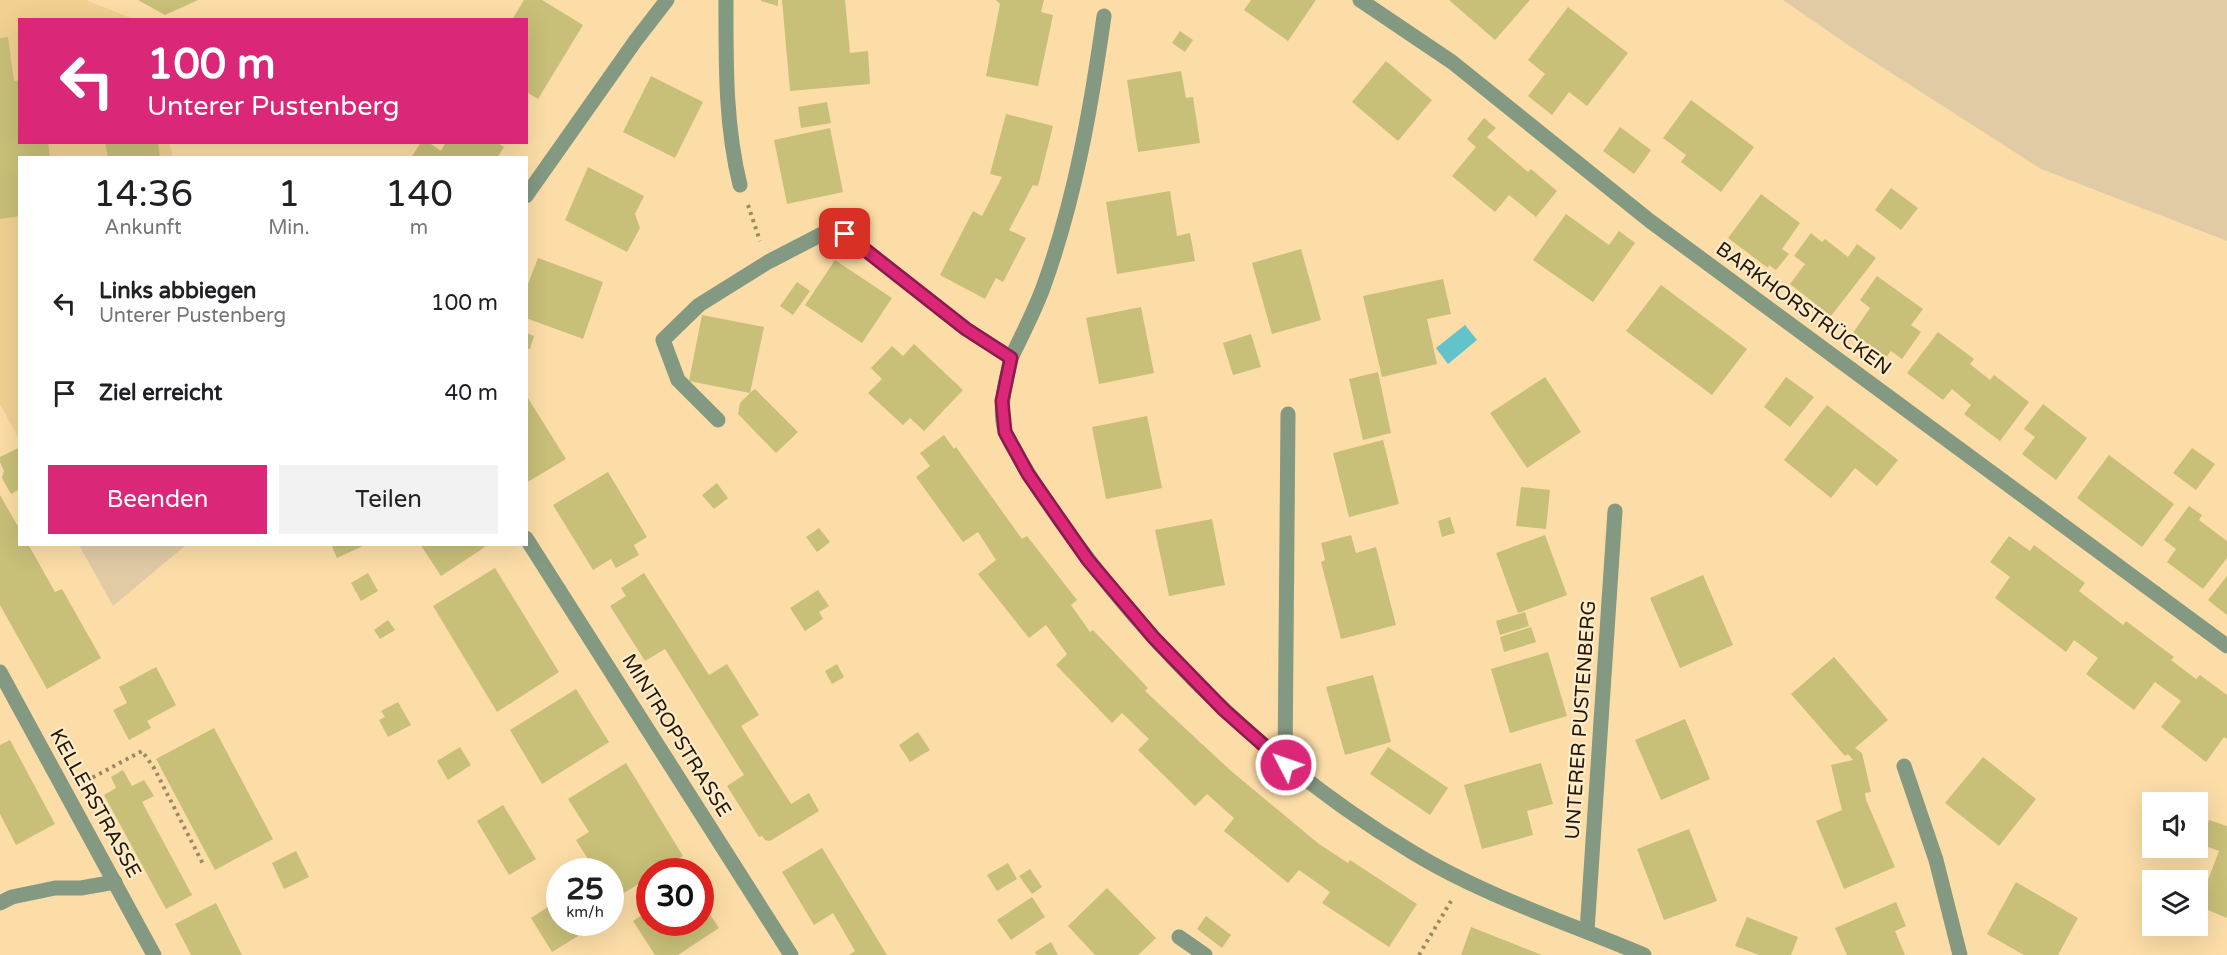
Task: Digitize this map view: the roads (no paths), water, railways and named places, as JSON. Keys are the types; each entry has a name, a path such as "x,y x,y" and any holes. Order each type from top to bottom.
{"street":[{"path":"528,193 667,0"},
{"path":"726,0 727,109 733,156 740,185"},
{"name":"BARKHORSTRÜCKEN","path":"1360,0 1452,62 1650,221 2227,646"},
{"path":"1104,16 1089,119 1065,214 1043,288 1011,358 1002,401 1005,432 1028,474 1088,560 1154,638 1224,710 1286,765 1412,852 1464,880 1644,955"},
{"path":"718,420 678,381 663,340 699,304 768,262 826,232 845,234 966,329 1011,358"},
{"path":"1286,765 1288,414"},
{"name":"UNTERER PUSTENBERG","path":"1587,931 1615,512"},
{"name":"MINTROPSTRASSE","path":"528,541 791,955"},
{"name":"KELLERSTRASSE","path":"0,672 154,955"},
{"path":"1904,766 1936,860 1960,955"},
{"path":"0,903 12,897 55,888 81,888 115,882"},
{"path":"1179,937 1205,955"}],"water":[{"path":"1465,325 1477,340 1448,364 1436,348"}]}
